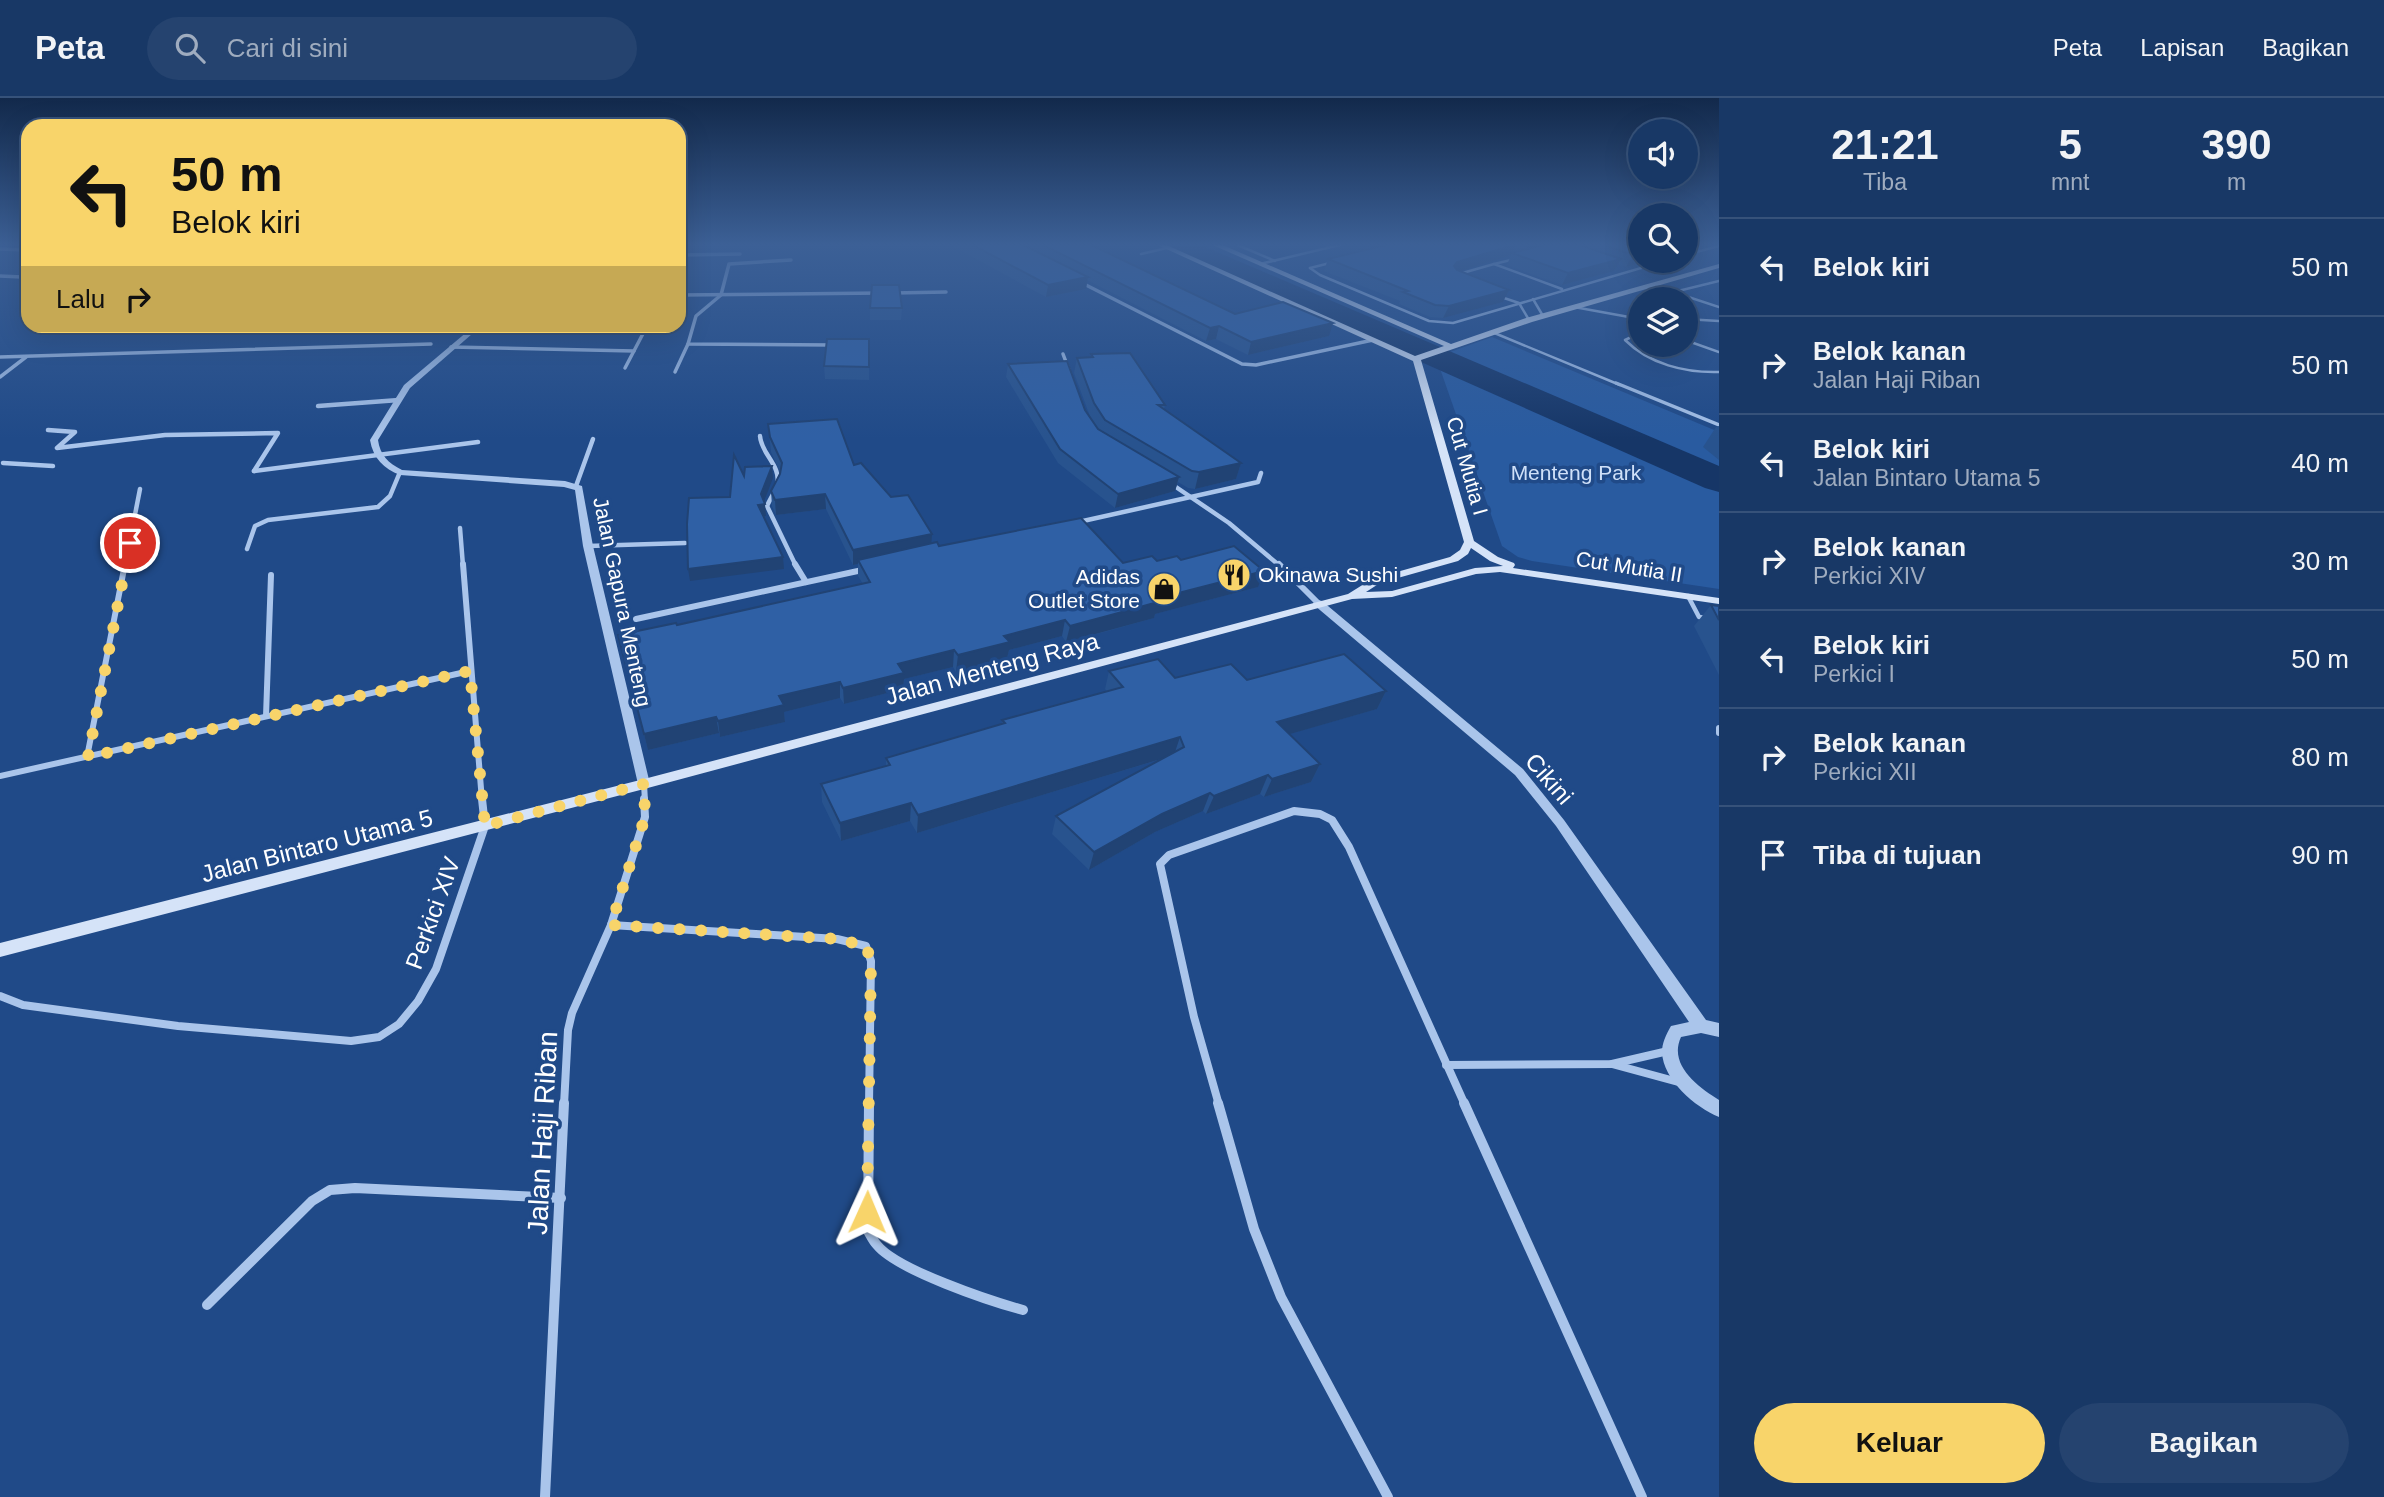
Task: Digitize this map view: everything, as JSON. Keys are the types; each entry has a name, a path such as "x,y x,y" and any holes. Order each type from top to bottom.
{"main road":[{"path":"1316,308 1382,335 1419,357 1448,345 1570,308"},
{"path":"1362,308 1448,345"},
{"path":"1382,335 1408,328"},
{"name":"Cut Mutia I","path":"1352,596 1376,581 1454,559 1464,552 1469,542 1419,357"},
{"name":"Cut Mutia II","path":"1469,542 1494,559 1534,572"},
{"name":"Cut Mutia II","path":"1352,596 1392,594 1489,569 1534,572 1719,601"},
{"name":"Jalan Menteng Raya","path":"644,784 1352,596"},
{"name":"Jalan Bintaro Utama 5","path":"0,950 644,784"}],"street":[{"path":"675,373 688,344 696,316 705,308"},
{"path":"1132,308 1242,364 1256,365 1382,335"},
{"path":"247,549 255,526 268,520 378,507 386,502 400,472 390,467 377,454 374,440 407,387 469,333"},
{"path":"625,368 643,333"},
{"path":"0,357 431,344"},
{"path":"688,344 838,345"},
{"path":"451,347 634,351"},
{"path":"1063,354 1071,377"},
{"path":"0,377 26,357"},
{"path":"318,406 399,400"},
{"path":"48,430 75,432 57,448 165,435 278,433 254,471 478,442"},
{"path":"760,436 759,443 778,469 778,483 767,506 786,549 806,582"},
{"path":"576,486 593,439"},
{"path":"1,461 53,466"},
{"name":"Jalan Gapura Menteng","path":"400,472 576,486 580,492 588,546 644,784"},
{"path":"1072,523 1258,482 1261,473"},
{"path":"1169,482 1192,496 1293,576 1318,603"},
{"path":"88,757 140,489"},
{"name":"Perkici XIV","path":"0,996 23,1005 178,1026 351,1041 379,1037 399,1024 418,1001 436,969 485,826 460,528"},
{"path":"588,546 685,543"},
{"path":"636,619 872,568"},
{"path":"266,716 271,575"},
{"name":"Cikini","path":"1318,603 1519,772 1560,823 1701,1026"},
{"path":"0,776 470,671"},
{"name":"Jalan Haji Riban","path":"545,1497 568,1030 572,1013 611,925 645,817 644,784"},
{"path":"1388,1497 1281,1297 1254,1229 1194,1017 1160,872 1163,859 1185,848 1294,811 1320,814 1332,820 1349,847 1642,1497"},
{"path":"611,925 837,939 866,946 871,961 868,1231 877,1246 895,1260 984,1299 1023,1310"},
{"path":"1719,1030 1701,1026 1676,1031 1670,1040 1668,1051 1673,1067 1686,1084 1719,1109"},
{"path":"1447,1065 1612,1064 1668,1051"},
{"path":"1612,1064 1686,1084"},
{"path":"207,1305 312,1201 330,1190 355,1188 561,1198"}],"lane":[{"path":"1400,308 1429,321 1461,322 1504,308"},
{"path":"1523,308 1529,320"},
{"path":"1538,308 1543,316"},
{"path":"1582,308 1628,316"},
{"path":"1698,318 1719,321"},
{"path":"1491,332 1719,425"},
{"path":"1698,345 1719,352"},
{"path":"1650,357 1680,369 1717,373"},
{"path":"1688,596 1699,617 1719,620"}],"green space":[{"name":"Menteng Park","path":"1492,337 1719,432 1719,589 1532,561 1518,557 1502,546 1436,357"}],"building":[{"path":"1170,308 1223,308 1235,314 1258,308 1298,308 1333,323 1251,342 1219,326 1210,328"},
{"path":"827,339 869,339 869,367 824,366"},
{"path":"1130,353 1165,405 1158,405 1241,463 1199,472 1192,471 1105,420 1094,403 1077,358 1093,357 1091,354"},
{"path":"1067,361 1085,410 1098,429 1179,477 1118,494 1060,449 1008,364"},
{"path":"837,419 854,465 861,463 891,497 908,495 932,534 853,550 825,494 775,500 771,491 780,474 782,463 770,437 768,424"},
{"path":"734,455 744,476 745,467 772,466 761,494 765,504 758,505 783,557 688,569 689,498 730,497"},
{"path":"1081,518 1123,563 1152,556 1157,561 1177,556 1181,560 1234,546 1264,571 1155,599 1158,602 1070,626 1065,620 1004,636 1010,642 958,655 954,650 898,664 904,673 843,688 840,682 779,696 784,705 718,721 716,717 644,734 618,635 676,623 677,625 870,582 858,560 937,542 939,546"},
{"path":"1711,605 1719,606 1719,620"},
{"path":"1344,654 1386,691 1277,722 1320,764 1272,779 1268,775 1214,796 1210,793 1162,814 1094,852 1056,816 1184,747 1180,737 918,815 911,803 840,823 821,784 890,765 886,758 1005,723 1002,720 1123,687 1109,671 1158,659 1175,678 1231,664 1247,680"}],"waterway":[{"path":"1323,308 1719,480"}],"place":[{"name":"Okinawa Sushi","path":"1234,575"},
{"name":"Adidas Outlet Store","path":"1164,589"}],"route":[{"path":"130,543 88,757 470,671 485,826 644,784 645,817 611,925 837,939 866,946 871,961 867,1212"}]}
